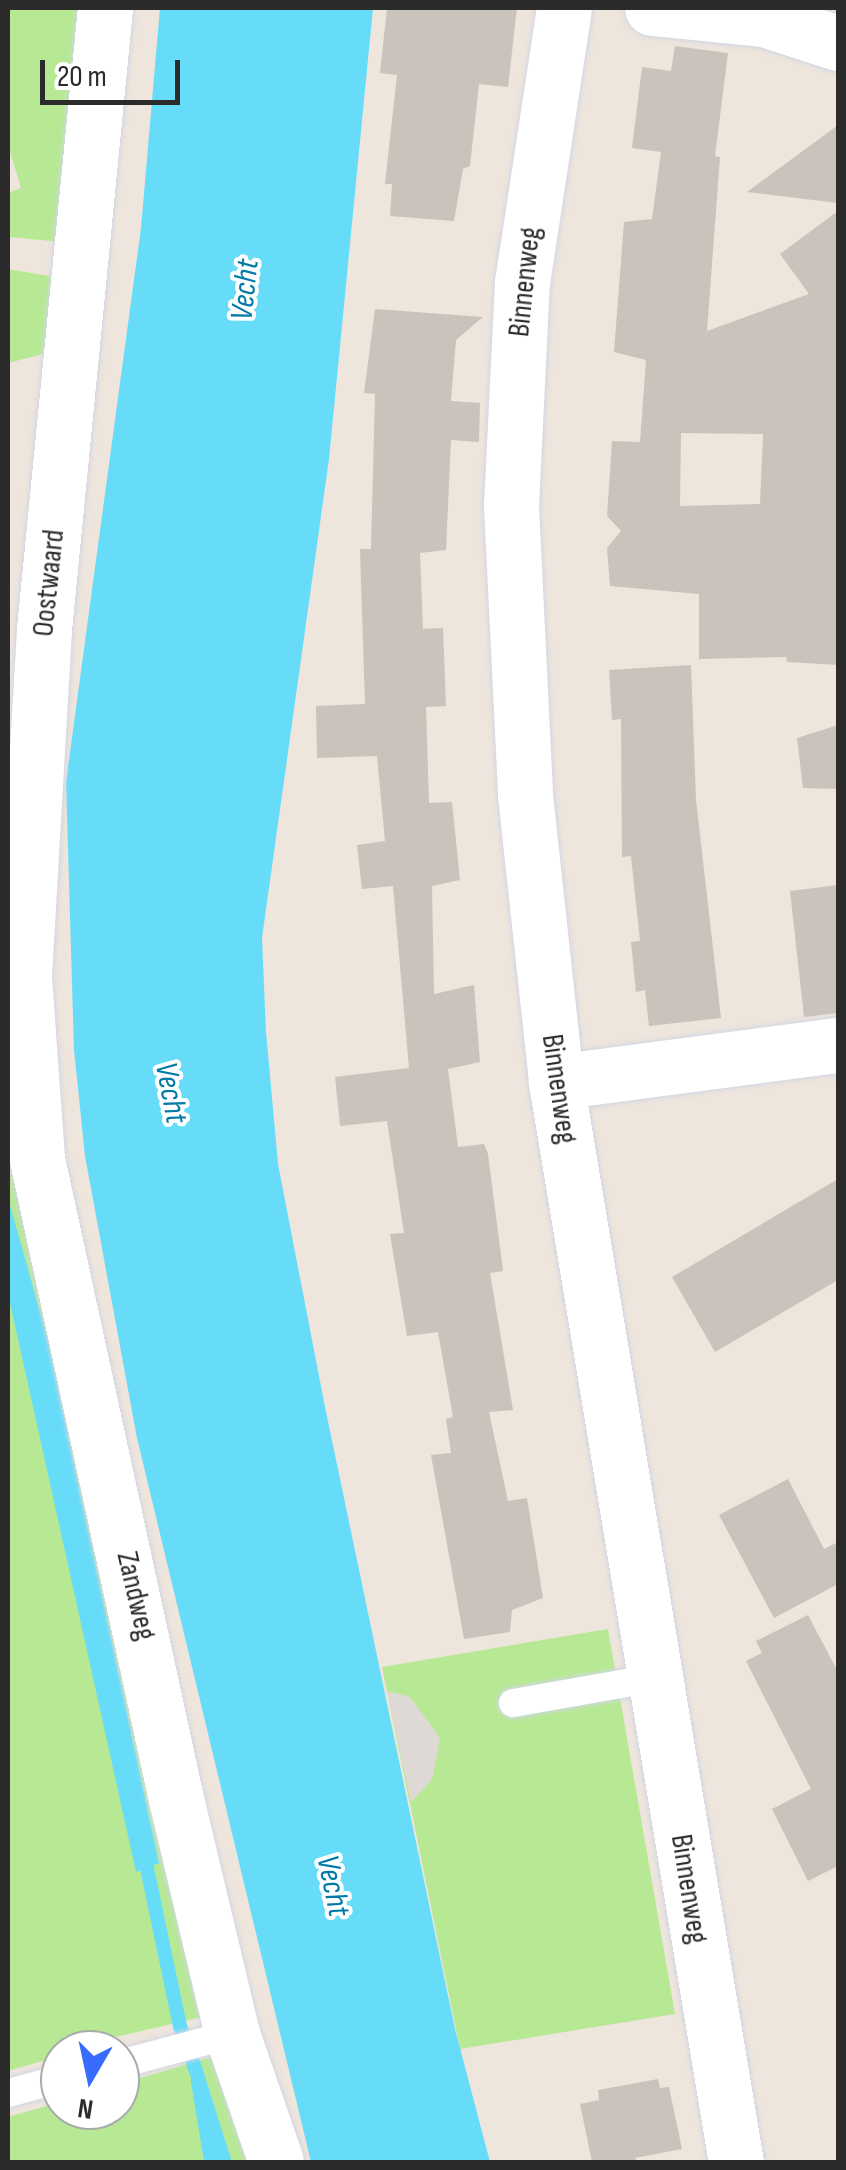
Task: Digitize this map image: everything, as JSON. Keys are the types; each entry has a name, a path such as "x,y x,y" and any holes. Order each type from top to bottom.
{"street":[{"name":"Oostwaard","path":"37,1159 24,977 32,822 44,629 104,8"},
{"name":"Binnenweg","path":"564,8 522,280 510,506 525,796 556,1082 736,2162"},
{"path":"652,8 764,19 838,42"},
{"path":"556,1082 838,1045"},
{"name":"Zandweg","path":"37,1159 232,2034 276,2162"}],"lane":[{"path":"513,1702 656,1678"},
{"path":"140,2059 232,2034"},
{"path":"8,2093 40,2084"}],"green space":[{"path":"8,8 84,8 62,242 8,237 8,193 21,188 8,145"},
{"path":"8,269 72,280 66,348 8,363"},
{"path":"24,1169 206,2016 140,2031 40,2030 40,2062 8,2071 8,1173"},
{"path":"608,1629 675,2014 460,2049 382,1667"},
{"path":"211,2057 253,2162 8,2162 8,2117 40,2108 40,2130 140,2130 140,2078"}],"shaded area":[{"path":"387,1691 410,1697 440,1738 432,1780 411,1802"}],"water":[{"name":"Vecht","path":"160,8 373,8 329,459 262,938 266,1032 278,1164 325,1407 455,2029 490,2162 311,2162 137,1438 85,1156 74,1050 66,782 141,228"},
{"path":"8,1198 47,1337 159,1863 136,1872 8,1294"},
{"path":"200,2061 232,2162 204,2162 191,2082 191,2063"}],"building":[{"path":"387,8 517,8 508,87 479,84 470,166 463,169 454,221 390,216 392,184 385,184 397,75 380,73"},
{"path":"675,46 728,53 715,156 720,157 707,331 809,294 780,254 838,211 838,665 787,662 786,657 699,659 699,594 610,586 607,548 621,531 607,516 612,441 640,442 646,360 614,352 624,222 652,219 661,152 632,148 642,67 671,71","holes":["681,433 763,434 760,504 680,506"]},
{"path":"838,125 838,203 747,192"},
{"path":"375,309 483,317 456,340 451,401 480,403 479,442 451,440 446,550 420,553 423,629 443,628 446,706 426,707 429,803 452,802 460,880 432,886 434,994 474,985 480,1062 448,1069 458,1147 484,1144 488,1154 503,1271 490,1273 513,1410 489,1412 508,1501 527,1498 543,1598 512,1610 510,1632 464,1639 431,1455 451,1453 446,1419 453,1417 438,1332 407,1336 390,1234 404,1233 387,1121 340,1126 335,1077 409,1068 393,886 362,889 357,845 385,841 377,756 317,758 316,706 365,704 360,549 371,549 375,394 364,393"},
{"path":"691,665 696,800 721,1018 649,1026 645,990 636,992 631,942 640,941 631,856 622,857 621,719 612,720 609,670"},
{"path":"838,725 838,789 803,788 797,738"},
{"path":"838,885 838,1013 804,1017 790,891"},
{"path":"838,1179 838,1280 715,1352 672,1277"},
{"path":"788,1479 824,1549 838,1542 838,1584 774,1618 719,1515"},
{"path":"808,1615 838,1672 838,1866 808,1881 772,1809 811,1789 746,1661 762,1653 756,1641"},
{"path":"658,2079 660,2088 669,2087 682,2149 635,2158 637,2162 592,2162 580,2104 599,2100 598,2090"}],"waterway":[{"path":"144,1854 180,2026 199,2080"}]}
